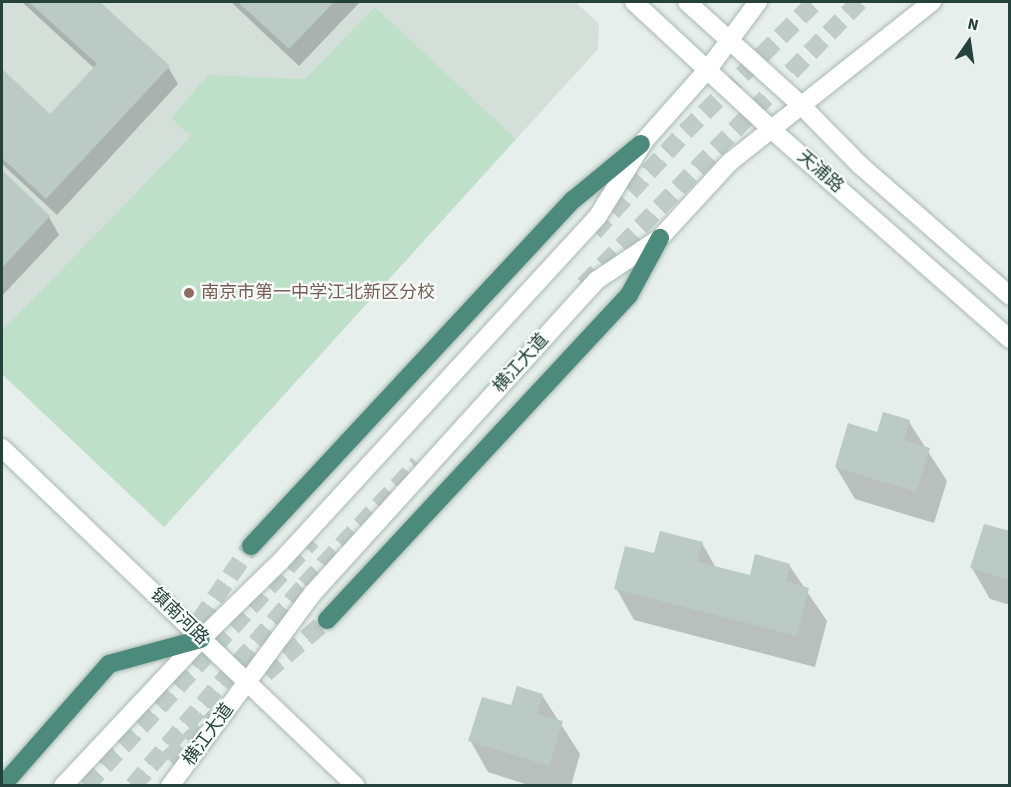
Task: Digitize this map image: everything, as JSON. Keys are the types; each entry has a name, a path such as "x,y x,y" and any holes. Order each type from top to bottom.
{"highway":[{"path":"250,546 573,200 641,144"},
{"path":"327,620 629,295 660,238"},
{"path":"2,786 109,664 201,639"}],"main road":[{"name":"天浦路","path":"634,2 772,130 1010,339"},
{"name":"天浦路","path":"687,2 802,106 861,166 1010,296"},
{"path":"63,786 201,639 280,562 598,216 641,144 708,69 728,39 758,2"},
{"name":"横江大道","path":"170,786 313,593 597,280 660,238 730,162 932,2"},
{"name":"镇南河路","path":"2,448 357,786"}],"shaded area":[{"name":"南京市第一中学江北新区分校","path":"2,2 575,2 599,23 598,49 164,527 2,374"}],"green space":[{"name":"南京市第一中学江北新区分校","path":"375,7 516,139 164,527 2,374 2,331 191,136 171,118 208,75 305,79"}],"building":[{"path":"29,2 100,2 170,66 46,199 2,158 2,69 50,114 97,64"},
{"path":"238,2 334,2 289,49"},
{"path":"2,170 50,216 2,268"},
{"path":"883,412 910,420 904,440 930,448 916,492 835,467 848,423 877,432"},
{"path":"984,524 1010,531 1010,580 970,568"},
{"path":"660,531 703,542 698,562 750,575 755,554 790,564 786,581 809,588 797,636 614,589 625,546 654,553"},
{"path":"517,686 543,694 537,714 563,721 549,766 468,741 482,697 511,705"}],"tunnel":[{"path":"594,232 685,132 815,2"},
{"path":"584,285 859,2"},
{"path":"133,786 305,585 418,464"},
{"path":"86,786 312,540"},
{"path":"184,643 251,546"},
{"path":"245,691 327,620"},
{"path":"168,759 217,716"}],"place":[{"name":"南京市第一中学江北新区分校","path":"189,293"}]}
